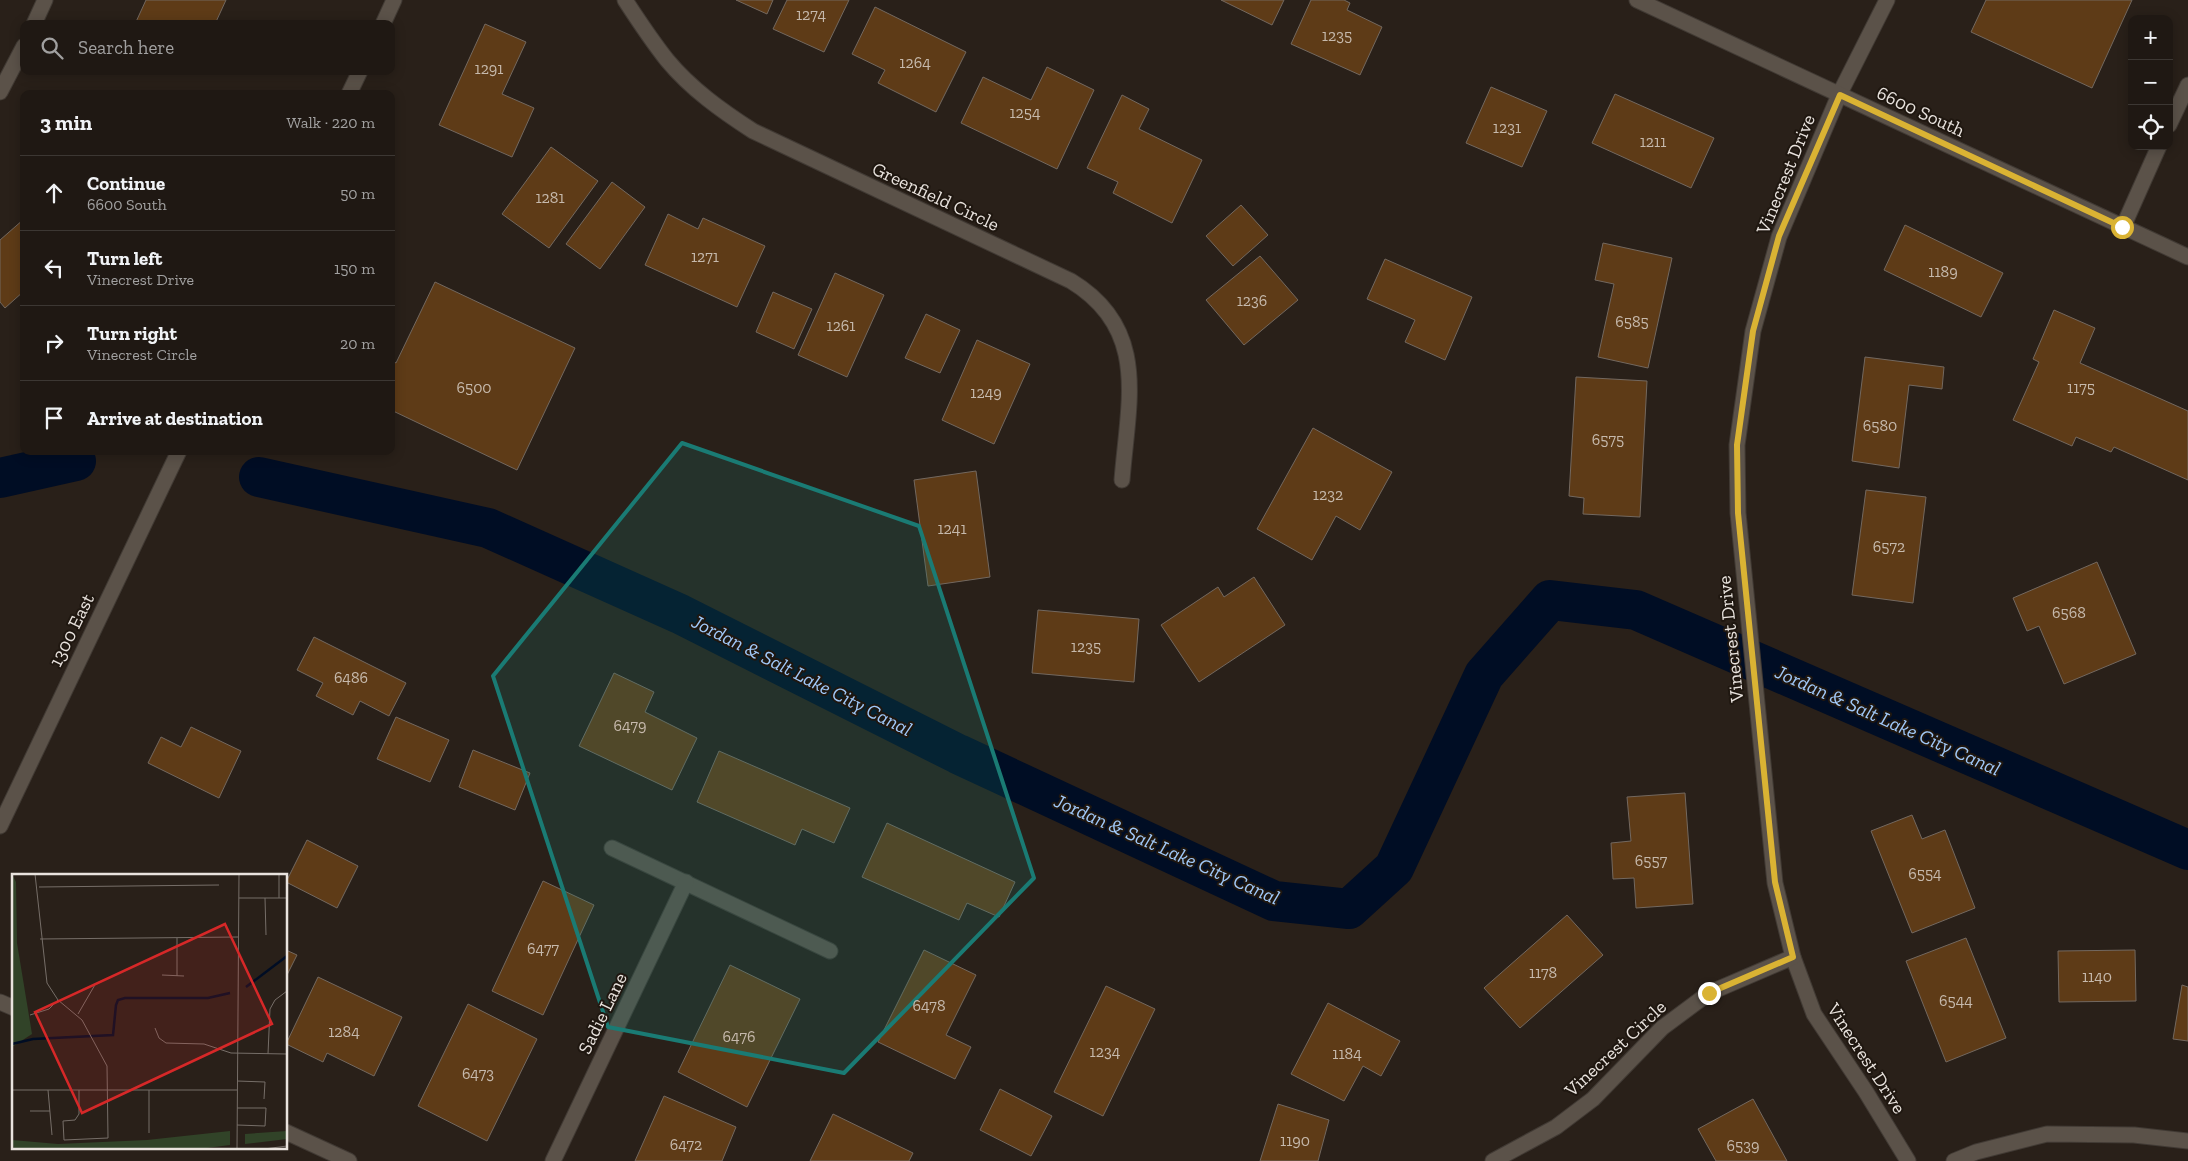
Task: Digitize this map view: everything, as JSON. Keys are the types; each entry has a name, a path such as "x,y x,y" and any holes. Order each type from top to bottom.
{"street":[{"path":"36,20 45,0"},
{"path":"385,20 394,0"},
{"name":"Greenfield Circle","path":"625,0 667,60 706,97 753,131 1071,281 1086,290 1100,303 1120,332 1130,366 1122,480"},
{"name":"6600 South","path":"1637,0 2188,257"},
{"name":"Vinecrest Drive","path":"1887,0 1840,95 1779,236 1753,331 1737,445 1738,513 1775,882 1793,957 1814,1014 1866,1092 1908,1161"},
{"path":"0,92 20,54"},
{"path":"351,90 358,75"},
{"path":"2173,117 2188,85"},
{"path":"2122,227 2157,150"},
{"name":"1300 East","path":"0,826 177,455"},
{"path":"612,848 830,951"},
{"name":"Sadie Lane","path":"553,1161 686,882"},
{"name":"Vinecrest Circle","path":"1494,1161 1556,1127 1594,1099 1662,1028 1709,993 1793,957"},
{"path":"0,1002 12,1007"},
{"path":"288,1133 349,1161"},
{"path":"1954,1161 1976,1152 2047,1134 2134,1134 2188,1141"}],"highlighted area":[{"path":"682,443 919,526 1034,878 844,1073 608,1027 493,676"}],"building":[{"path":"146,0 226,0 217,20 137,20"},
{"path":"736,0 773,0 767,14"},
{"path":"787,0 849,0 824,52 773,29"},
{"path":"1221,0 1284,0 1272,25"},
{"path":"1311,0 1344,0 1350,3 1347,10 1382,27 1360,75 1291,44"},
{"path":"1986,0 2132,0 2092,88 1971,32"},
{"path":"875,7 966,52 936,112 878,83 885,70 852,54"},
{"path":"485,24 526,42 502,94 534,108 512,157 439,125"},
{"path":"1047,67 1094,90 1057,169 961,123 983,77 1031,100"},
{"path":"1491,87 1547,111 1522,167 1466,143"},
{"path":"1615,94 1714,138 1691,188 1592,143"},
{"path":"1122,95 1149,109 1139,129 1202,160 1172,223 1113,193 1118,182 1087,168"},
{"path":"551,147 598,181 549,248 502,214"},
{"path":"612,182 645,207 600,269 566,244"},
{"path":"1241,205 1268,235 1233,266 1206,236"},
{"path":"668,214 698,229 703,218 765,246 737,307 645,265"},
{"path":"20,222 20,295 5,308 0,302 0,240"},
{"path":"1905,225 2003,273 1981,317 1884,270"},
{"path":"1603,243 1672,258 1648,368 1598,357 1614,284 1595,280"},
{"path":"1260,256 1298,300 1244,345 1206,300"},
{"path":"1385,259 1472,297 1445,360 1405,342 1415,320 1367,299"},
{"path":"835,273 884,295 847,377 798,355"},
{"path":"435,282 575,348 517,470 395,412 396,363"},
{"path":"773,292 812,309 794,349 756,332"},
{"path":"2054,310 2095,328 2080,363 2188,411 2188,480 2114,447 2111,452 2076,437 2072,446 2013,420 2039,362 2033,359"},
{"path":"926,314 960,330 940,373 905,358"},
{"path":"977,340 1030,364 994,444 942,420"},
{"path":"1865,357 1944,367 1942,389 1909,385 1899,468 1852,461"},
{"path":"1576,377 1647,381 1640,517 1583,514 1584,498 1569,496"},
{"path":"1313,428 1392,472 1360,530 1336,516 1312,560 1257,529"},
{"path":"976,471 990,577 928,586 914,480"},
{"path":"1866,490 1926,497 1913,603 1852,595"},
{"path":"2097,562 2136,654 2064,684 2039,626 2027,631 2013,598"},
{"path":"1254,577 1285,625 1199,682 1161,625 1218,587 1224,597"},
{"path":"1038,610 1139,619 1134,682 1032,673"},
{"path":"314,637 406,683 389,716 360,701 353,715 316,696 323,683 297,670"},
{"path":"614,673 654,692 645,712 697,738 672,790 579,746"},
{"path":"396,717 449,740 430,782 377,759"},
{"path":"191,727 241,751 219,798 148,763 161,737 181,747"},
{"path":"473,750 530,773 515,810 459,787"},
{"path":"719,751 850,808 834,843 802,829 795,845 697,802"},
{"path":"1685,793 1693,904 1636,908 1634,878 1613,879 1611,843 1631,841 1627,797"},
{"path":"1912,815 1922,839 1945,830 1975,908 1912,933 1871,831"},
{"path":"887,823 1015,882 999,917 967,903 959,920 862,877"},
{"path":"307,840 358,866 337,908 288,883 288,878"},
{"path":"543,881 594,905 543,1015 492,991"},
{"path":"1567,915 1603,955 1520,1028 1484,988"},
{"path":"1966,938 2006,1038 1946,1062 1906,961"},
{"path":"924,950 976,975 946,1035 971,1047 955,1079 878,1042"},
{"path":"2135,950 2136,1001 2059,1002 2058,951"},
{"path":"288,951 297,955 288,973"},
{"path":"730,965 800,999 747,1107 678,1072"},
{"path":"318,977 402,1017 374,1076 327,1053 323,1062 288,1045 288,1040"},
{"path":"2182,985 2188,987 2188,1041 2173,1039"},
{"path":"1106,986 1155,1009 1103,1116 1054,1092"},
{"path":"1328,1003 1400,1041 1381,1076 1363,1066 1344,1101 1291,1074"},
{"path":"468,1004 537,1039 487,1141 418,1106"},
{"path":"1000,1089 1052,1116 1031,1156 980,1130"},
{"path":"664,1096 736,1127 722,1161 635,1161"},
{"path":"1753,1099 1787,1161 1716,1161 1698,1129"},
{"path":"1278,1104 1329,1120 1318,1161 1260,1161"},
{"path":"833,1114 913,1153 909,1161 810,1161"}],"waterway":[{"name":"Jordan & Salt Lake City Canal","path":"0,478 76,461"},
{"name":"Jordan & Salt Lake City Canal","path":"259,477 488,528 680,614 958,754 1274,901 1349,909 1394,868 1484,675 1550,600 1636,610 2188,850"}],"route":[{"path":"1709,993 1793,957 1775,882 1738,513 1737,445 1753,331 1779,236 1840,95 2122,227"}]}
